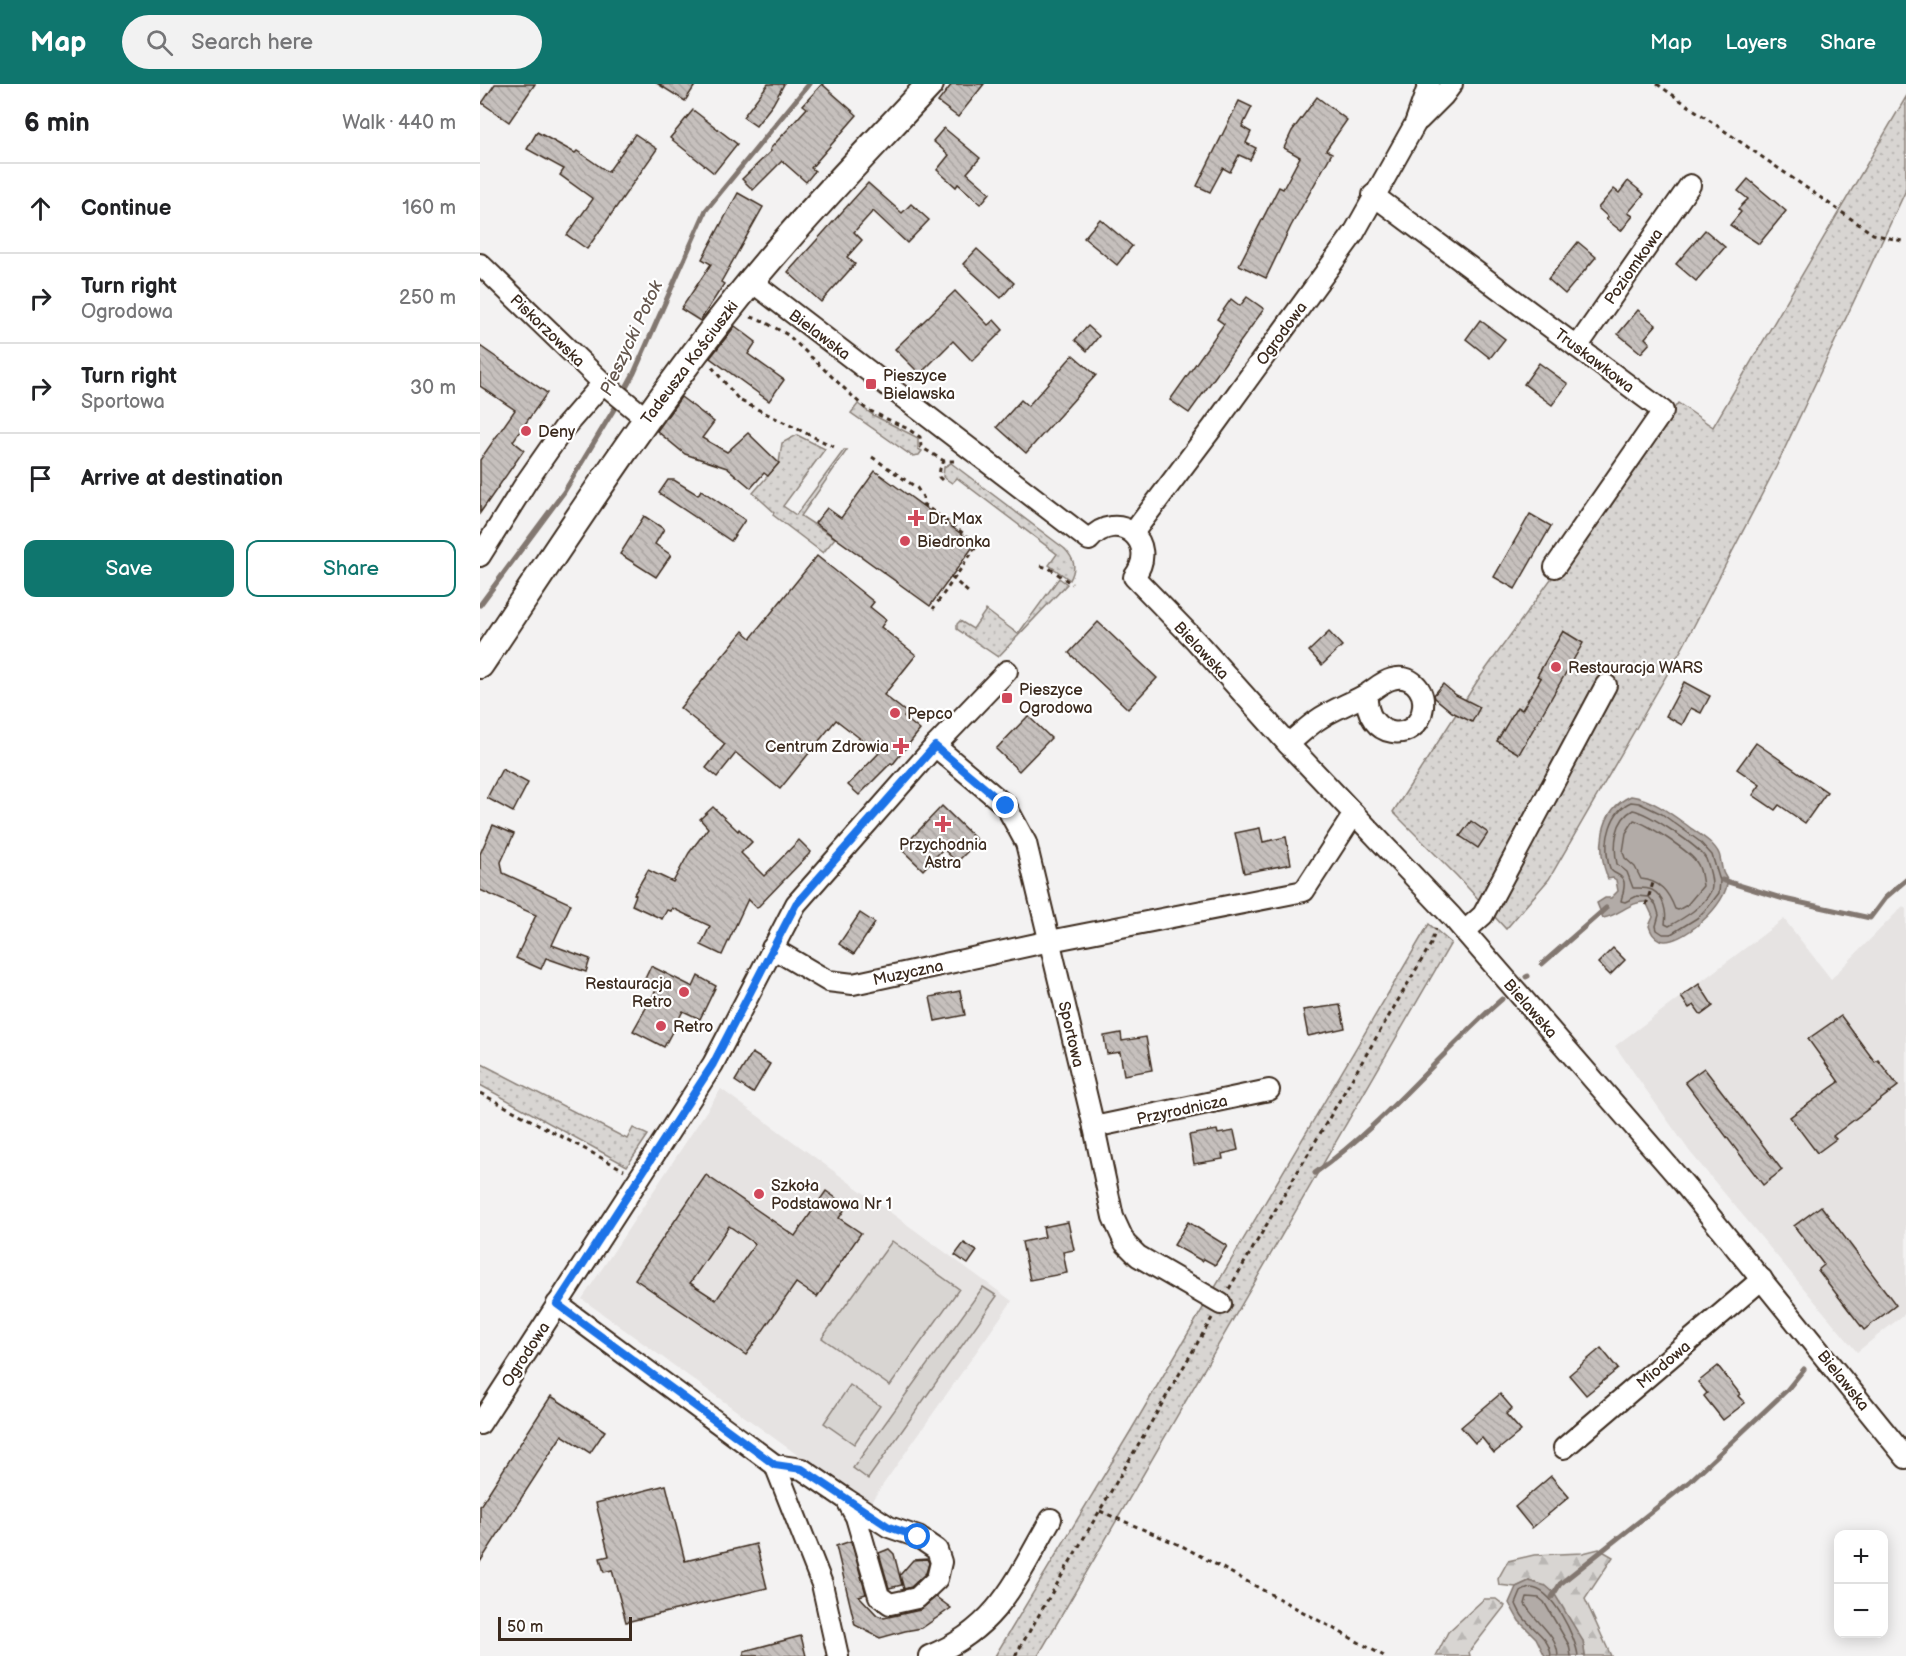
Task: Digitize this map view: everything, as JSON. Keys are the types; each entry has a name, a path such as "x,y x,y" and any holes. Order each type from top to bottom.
{"main road":[{"name":"Tadeusza Kościuszki","path":"480,665 642,414 776,251 930,84"}],"street":[{"name":"Ogrodowa","path":"1133,533 1347,242 1415,124 1430,84"},
{"name":"Ogrodowa","path":"1415,124 1452,84"},
{"name":"Poziomkowa","path":"1577,346 1690,185"},
{"name":"Truskawkowa","path":"1373,195 1663,411 1555,567"},
{"name":"Piskorzowska","path":"480,264 607,385 642,414"},
{"name":"Bielawska","path":"751,281 1089,540 1101,529 1109,527 1125,529 1133,533 1142,547 1143,555 1143,563 1134,577 1196,641 1353,814 1465,931 1684,1184 1906,1458"},
{"path":"480,556 527,481 564,428 607,385"},
{"name":"Ogrodowa","path":"480,1424 713,1064 796,904 935,746 1007,671"},
{"path":"1465,931 1483,915 1606,685"},
{"path":"1288,744 1316,720 1367,694"},
{"name":"Sportowa","path":"935,746 1006,806 1026,843 1113,1217 1125,1243 1138,1256 1156,1268 1221,1304"},
{"name":"Muzyczna","path":"772,948 828,981 853,984 1050,941 1304,891 1353,814"},
{"name":"Przyrodnicza","path":"1094,1128 1269,1090"},
{"name":"Miodowa","path":"1564,1448 1762,1280"},
{"path":"557,1304 775,1465 802,1469 889,1527 918,1537 938,1550 941,1562 937,1579 917,1598 890,1604 879,1596 856,1517 846,1499"},
{"path":"775,1465 822,1584 838,1656"},
{"path":"929,1656 951,1648 994,1613 1013,1586 1051,1519"}],"path":[{"path":"1657,84 1873,234 1906,242"},
{"path":"744,315 761,320 788,335 866,409 908,429 920,437 921,447 944,460 953,460 962,467"},
{"path":"710,365 739,400 836,448"},
{"path":"872,457 917,488 923,497 923,504 978,544 933,609"},
{"path":"942,480 939,477 944,460"},
{"path":"1041,566 1049,568 1072,584"},
{"path":"952,579 969,592"},
{"path":"1646,905 1653,883"},
{"path":"1015,1656 1431,944 1439,922 1434,918 1444,908"},
{"path":"480,1093 629,1173"},
{"path":"1100,1511 1182,1546 1384,1656"}],"shaded area":[{"path":"1903,906 1906,909 1906,1313 1857,1352 1690,1152 1615,1046 1784,919 1831,979"},
{"name":"Szkoła Podstawowa Nr 1","path":"721,1089 1012,1301 868,1506 582,1299"}],"green space":[{"path":"1906,97 1906,190 1776,467 1684,645 1549,879 1506,929 1393,812 1478,680 1678,403 1713,427"},
{"path":"858,404 873,415 918,438 918,449 922,451 919,455 912,456 851,413"},
{"path":"797,435 825,449 783,506 796,515 844,450 847,450 801,516 835,538 823,553 773,515 774,512 753,493 779,463 782,443"},
{"path":"951,463 1065,549 1074,563 1070,580 1049,565 1057,554 957,478 952,483 943,477 944,467"},
{"path":"1059,578 1067,584 998,657 957,629 960,621 973,629 986,610 1018,634"},
{"path":"1429,924 1451,943 1038,1656 995,1656 1130,1432"},
{"path":"480,1063 627,1139 633,1128 648,1135 627,1166 480,1085"},
{"path":"892,1241 959,1289 890,1386 822,1338"},
{"path":"983,1287 997,1296 868,1479 853,1468"},
{"path":"850,1385 880,1406 854,1444 824,1423"},
{"path":"1599,1549 1613,1557 1585,1599 1611,1656 1585,1656 1583,1641 1529,1581 1516,1587 1499,1585 1498,1579 1508,1561 1534,1555 1583,1553"},
{"path":"1484,1599 1496,1599 1505,1606 1469,1652 1470,1656 1436,1656 1448,1632"}],"water":[{"path":"1631,796 1661,807 1709,842 1719,854 1727,880 1721,900 1712,911 1691,930 1669,941 1660,940 1652,932 1649,926 1653,917 1646,902 1640,902 1603,918 1597,903 1605,898 1611,898 1618,891 1616,880 1608,879 1604,868 1603,832 1612,811 1620,802"},
{"path":"1529,1581 1546,1586 1554,1593 1583,1641 1585,1656 1545,1656 1536,1638 1519,1621 1509,1603 1516,1587"}],"building":[{"path":"495,84 535,84 509,122 482,103"},
{"path":"658,84 696,84 685,101"},
{"path":"768,84 784,84 773,104 756,126 743,117"},
{"path":"822,84 857,115 811,168 815,171 806,182 782,161 753,190 742,179 771,151 770,149 807,108 803,105"},
{"path":"952,84 984,84 958,117 938,102"},
{"path":"1317,97 1347,120 1326,150 1332,153 1291,226 1266,278 1239,265 1279,187 1283,189 1300,157 1284,148 1292,131"},
{"path":"1239,101 1252,107 1242,127 1251,132 1246,143 1256,148 1250,160 1239,155 1230,172 1223,168 1210,192 1197,186"},
{"path":"693,110 737,144 714,173 670,138"},
{"path":"944,128 980,158 967,173 990,193 981,204 958,184 956,187 937,170 949,155 933,141"},
{"path":"537,132 575,153 577,151 608,172 635,134 657,149 587,249 567,235 593,199 560,175 564,169 527,149"},
{"path":"1748,179 1786,211 1759,244 1730,225 1741,212 1738,209 1748,199 1738,191"},
{"path":"1628,181 1644,194 1628,213 1633,216 1621,231 1606,219 1608,217 1598,208 1614,189 1619,193"},
{"path":"868,183 902,213 911,204 929,220 907,243 873,211 854,232 862,240 847,257 855,264 821,302 788,272"},
{"path":"738,193 763,207 721,282 724,284 700,321 681,309 711,264 702,259"},
{"path":"1100,219 1132,246 1117,265 1084,238"},
{"path":"1705,230 1725,247 1696,281 1676,264"},
{"path":"1578,242 1596,257 1565,294 1548,279"},
{"path":"977,249 1014,283 1001,298 963,264"},
{"path":"955,291 988,325 994,320 1003,330 972,361 953,341 920,374 895,349"},
{"path":"1247,297 1264,309 1189,413 1170,400 1224,324 1217,319 1231,299 1240,306"},
{"path":"1638,310 1656,325 1645,338 1650,343 1641,353 1618,334"},
{"path":"1480,320 1505,339 1490,358 1466,339"},
{"path":"735,326 756,342 748,354 784,380 769,401 710,358"},
{"path":"1088,326 1099,336 1087,351 1075,340"},
{"path":"480,346 547,393 513,441 524,450 480,513 480,460 515,410 480,386"},
{"path":"1073,355 1096,375 1026,453 997,427 1021,400 1028,406"},
{"path":"1539,363 1568,384 1552,405 1524,384"},
{"path":"681,397 714,422 702,438 727,452 748,433 779,463 768,476 764,473 751,488 727,468 685,454 657,431"},
{"name":"Biedronka","path":"875,471 975,544 930,606 815,523 827,508 841,518"},
{"path":"668,480 674,480 698,495 701,490 745,520 731,541 659,493"},
{"path":"1530,514 1551,526 1515,589 1494,577"},
{"path":"644,516 664,529 655,544 671,555 656,577 620,554"},
{"path":"817,556 874,602 870,607 886,620 881,627 916,655 884,695 907,713 904,717 920,730 893,764 891,763 859,795 848,785 879,753 836,720 780,789 736,753 717,777 706,768 725,744 680,708 743,631 751,638"},
{"path":"1098,622 1157,678 1128,709 1069,653"},
{"path":"1563,631 1583,643 1519,754 1497,741 1517,707 1522,710 1541,678 1537,676"},
{"path":"1329,632 1342,646 1322,665 1309,651"},
{"path":"1684,682 1710,696 1701,713 1691,708 1682,725 1666,716"},
{"path":"1443,684 1456,695 1480,707 1472,722 1452,712 1435,698 1434,695"},
{"path":"1028,716 1051,738 1019,771 996,749"},
{"path":"1756,743 1827,792 1805,823 1779,805 1775,810 1753,795 1760,785 1737,769"},
{"path":"502,769 528,783 513,812 487,798"},
{"name":"Przychodnia Astra","path":"942,806 978,841 957,862 943,849 923,870 901,849"},
{"path":"713,807 752,842 741,853 764,876 799,840 811,852 757,908 748,899 722,955 701,945 710,926 672,908 671,911 667,910 662,919 632,905 636,895 634,894 648,870 673,882 689,853 708,828 700,819"},
{"path":"1471,821 1488,833 1478,848 1460,836"},
{"path":"493,825 514,834 501,862 503,873 571,904 552,945 590,959 586,972 546,958 541,969 516,958 536,915 480,890 480,854"},
{"path":"1260,828 1263,842 1286,837 1291,864 1244,873 1235,833"},
{"path":"860,913 875,923 854,954 839,944"},
{"path":"1613,948 1625,960 1610,975 1598,963"},
{"path":"651,966 693,987 698,976 716,986 700,1019 683,1011 664,1047 633,1031 656,990 643,983"},
{"path":"1699,984 1713,1006 1701,1015 1694,1005 1689,1008 1681,997"},
{"path":"960,991 965,1015 935,1021 930,997"},
{"path":"1340,1005 1345,1028 1308,1036 1303,1010"},
{"path":"1841,1016 1875,1062 1878,1060 1898,1086 1833,1136 1836,1139 1817,1153 1790,1117 1839,1082 1808,1039"},
{"path":"1121,1033 1122,1041 1146,1037 1152,1070 1124,1075 1120,1052 1107,1054 1104,1036"},
{"path":"752,1053 770,1064 753,1093 735,1081"},
{"path":"1704,1068 1782,1170 1763,1185 1685,1082"},
{"path":"1217,1130 1218,1134 1234,1131 1238,1150 1222,1154 1223,1159 1194,1164 1189,1135"},
{"path":"706,1175 795,1236 826,1191 847,1206 839,1218 861,1233 817,1297 796,1283 746,1355 635,1279","holes":["729,1226 755,1244 716,1300 690,1283"]},
{"path":"1821,1206 1896,1305 1864,1330 1818,1270 1824,1265 1794,1226"},
{"path":"1068,1222 1074,1250 1063,1252 1067,1273 1030,1280 1022,1242 1045,1237 1043,1227"},
{"path":"1188,1222 1227,1246 1215,1265 1204,1259 1202,1261 1174,1245"},
{"path":"964,1243 977,1251 968,1264 955,1255"},
{"path":"1601,1348 1618,1369 1586,1395 1569,1375"},
{"path":"1718,1366 1745,1403 1723,1420 1704,1396 1707,1393 1698,1382"},
{"path":"1500,1394 1512,1408 1506,1414 1521,1431 1494,1453 1482,1438 1475,1443 1461,1427"},
{"path":"551,1396 605,1431 590,1453 562,1435 480,1562 480,1506"},
{"path":"1551,1476 1569,1497 1532,1528 1515,1507"},
{"path":"666,1485 685,1561 756,1544 767,1588 626,1622 612,1570 604,1572 600,1558 609,1556 596,1503"},
{"path":"851,1541 866,1594 859,1596 877,1615 884,1618 920,1610 936,1597 951,1608 922,1628 880,1638 855,1625 836,1546"},
{"path":"889,1549 894,1554 902,1585 889,1588 879,1553"},
{"path":"927,1559 929,1563 926,1573 911,1587 904,1589 900,1575 913,1560"},
{"path":"801,1636 806,1656 744,1656 744,1651"}],"waterway":[{"name":"Pieszycki Potok","path":"623,393 706,210 809,84"},
{"name":"Pieszycki Potok","path":"480,605 564,492 619,401"},
{"path":"1722,880 1784,899 1870,918 1885,898 1906,880"},
{"path":"1542,964 1606,908"},
{"path":"1315,1173 1388,1111 1502,999"},
{"path":"1552,1597 1560,1584 1689,1482 1787,1390 1804,1369"}],"place":[{"name":"Pieszyce Bielawska","path":"871,384"},
{"name":"Deny","path":"526,431"},
{"name":"Dr. Max","path":"916,518"},
{"name":"Biedronka","path":"905,541"},
{"name":"Restauracja WARS","path":"1556,667"},
{"name":"Pieszyce Ogrodowa","path":"1007,698"},
{"name":"Pepco","path":"895,713"},
{"name":"Centrum Zdrowia","path":"901,746"},
{"name":"Przychodnia Astra","path":"943,824"},
{"name":"Restauracja Retro","path":"684,992"},
{"name":"Retro","path":"661,1026"},
{"name":"Szkoła Podstawowa Nr 1","path":"759,1194"}],"route":[{"path":"918,1537 889,1527 802,1469 775,1465 557,1304 713,1064 796,904 935,746 1006,806"}]}
